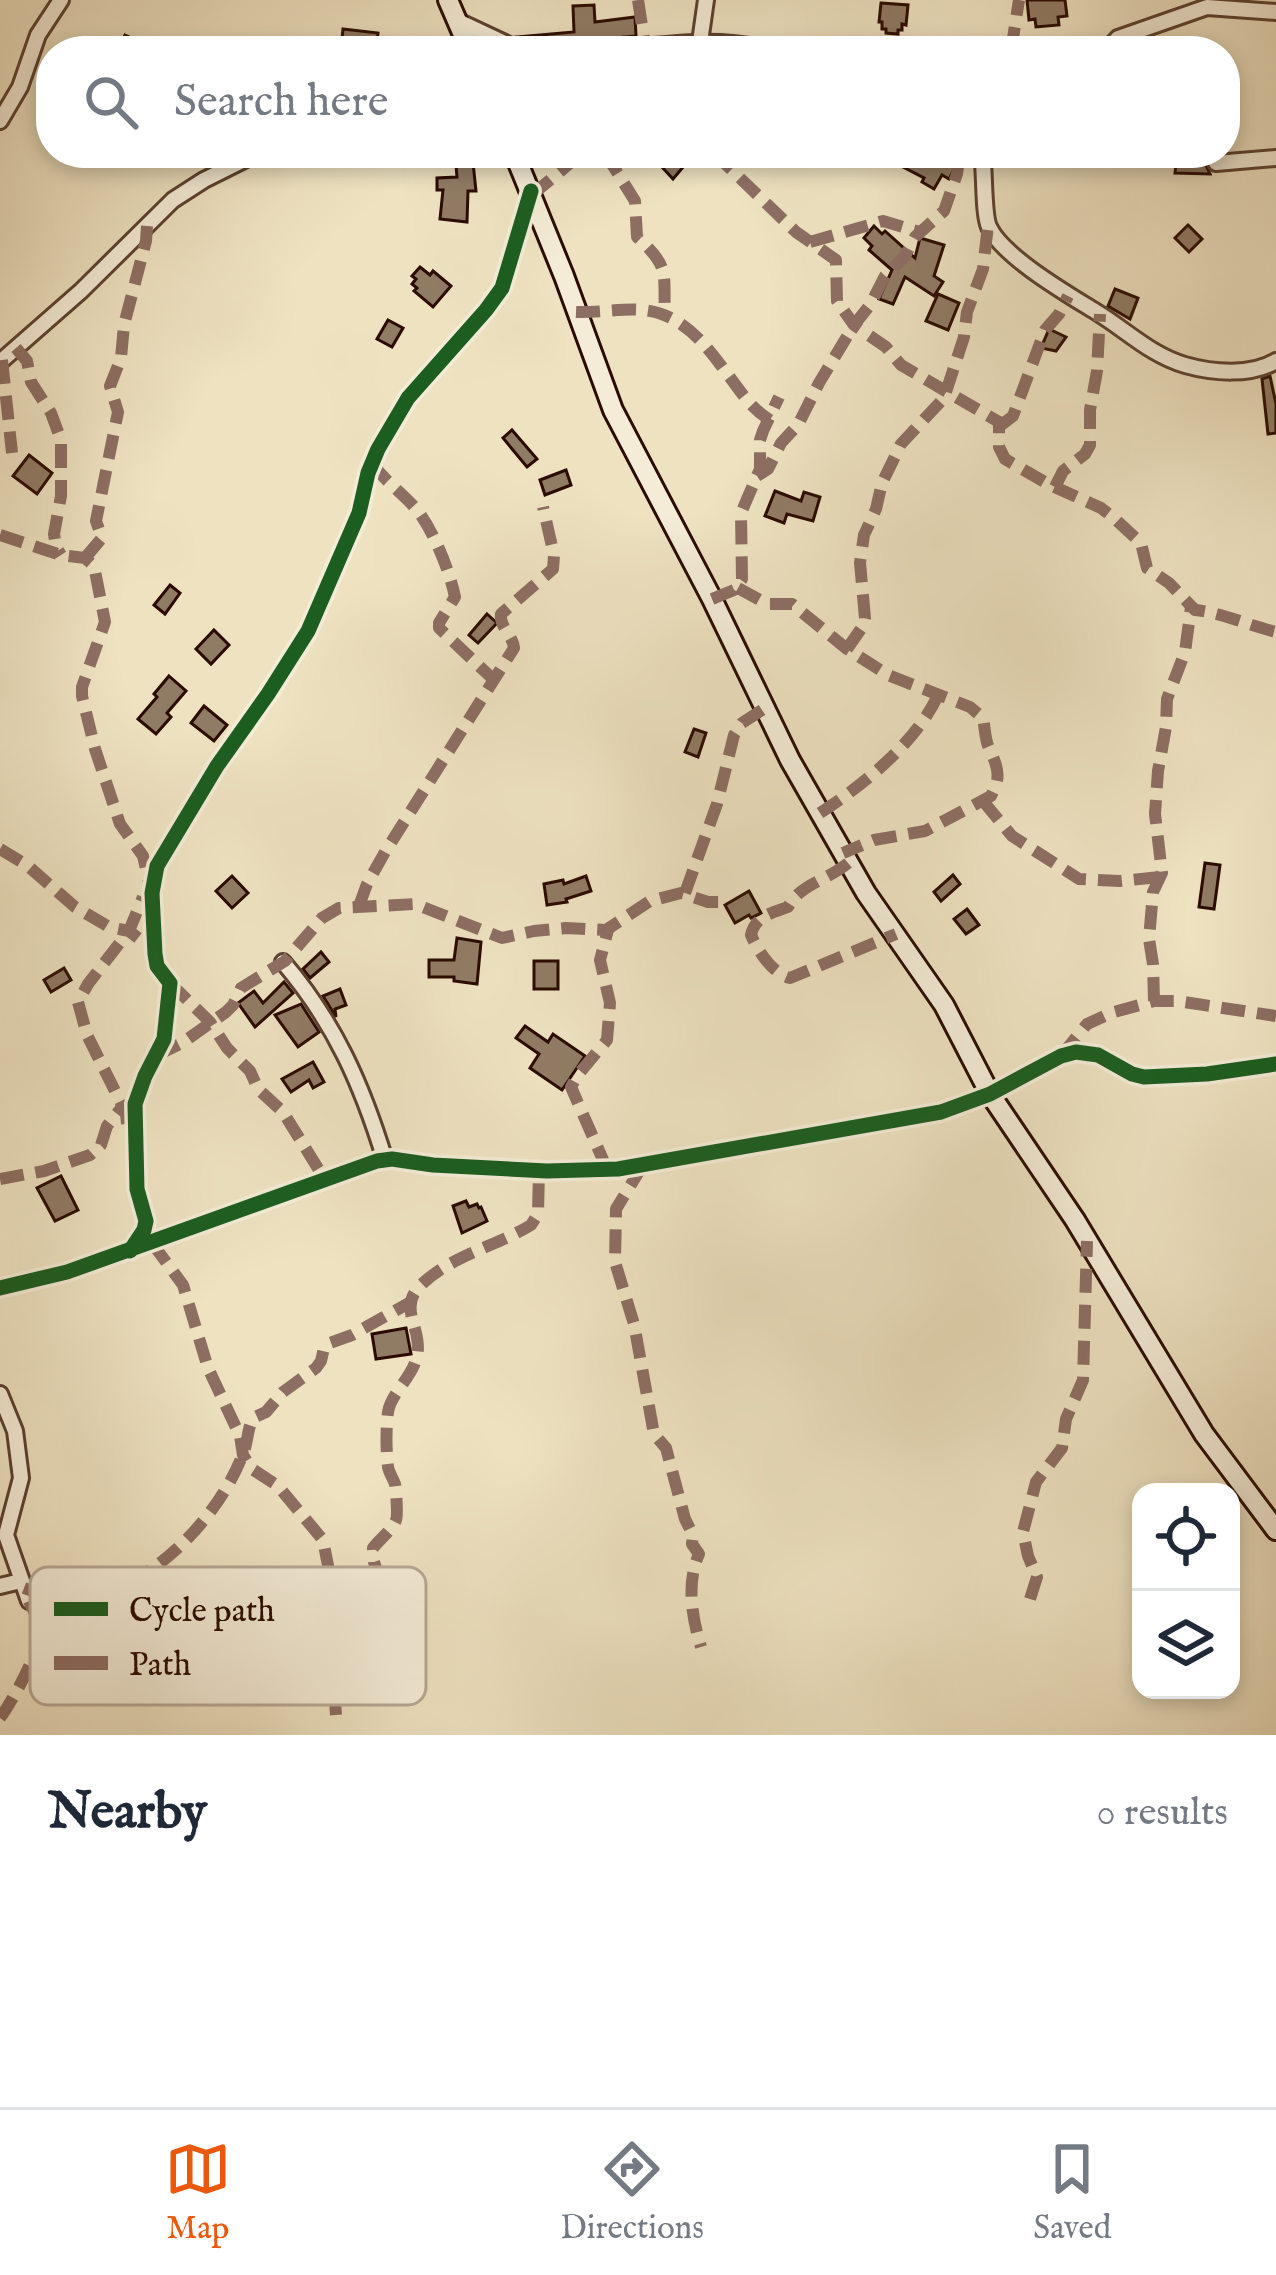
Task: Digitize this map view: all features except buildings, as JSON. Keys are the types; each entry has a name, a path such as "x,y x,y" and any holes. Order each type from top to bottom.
{"main road":[{"path":"448,0 463,36"},
{"path":"521,168 590,354 636,458 826,825 872,903 944,1005 990,1094 1075,1220 1204,1434 1276,1530"}],"street":[{"path":"38,36 61,0"},
{"path":"701,36 706,0"},
{"path":"1123,36 1197,5 1274,14"},
{"path":"455,20 490,36"},
{"path":"0,122 20,87 36,41"},
{"path":"1240,161 1276,158"},
{"path":"0,362 173,200 227,168"},
{"path":"983,168 988,225 1002,243 1055,287 1146,348 1206,370 1249,371 1276,361"},
{"path":"130,1251 146,1221 137,1189 135,1104 164,1039 170,983 155,954 152,893 157,866 217,766 308,632 358,513 372,463 408,398 502,288 531,191"},
{"path":"284,962 309,993 349,1061 385,1160"},
{"path":"0,1288 67,1272 385,1160 539,1170 617,1169 941,1112 1076,1052 1098,1055 1144,1077 1276,1064"},
{"path":"0,1394 15,1431 21,1474 6,1535 29,1601"},
{"path":"0,1586 21,1581"}],"marked path":[{"path":"638,0 644,36"},
{"path":"1013,36 1019,0"},
{"path":"532,195 564,168"},
{"path":"614,168 635,201 637,237 660,264 665,316"},
{"path":"730,168 796,232 836,260 837,301 854,325 886,347 901,365 999,422 999,447 1005,459 1114,518 1141,543 1147,568 1195,610 1276,632"},
{"path":"757,476 768,469 781,443 798,425 885,276 905,256 915,237 944,211 958,168"},
{"path":"810,242 883,221 920,232"},
{"path":"847,649 865,618 860,563 864,535 901,444 944,398 983,269 988,225"},
{"path":"85,558 102,538 96,521 118,412 110,386 121,358 147,226"},
{"path":"1000,426 1013,416 1045,330 1068,296"},
{"path":"576,312 656,312 680,323 700,340 750,404 770,420"},
{"path":"1055,487 1063,471 1090,445 1100,314"},
{"path":"16,348 27,361 31,382 61,440 61,496 54,534 61,555"},
{"path":"2,360 12,453"},
{"path":"712,599 734,590 742,579 741,513 760,469 760,440 779,397"},
{"path":"372,463 420,514 450,576 455,597 439,628 494,680"},
{"path":"359,906 385,852 514,648 501,614 553,569 543,507"},
{"path":"0,535 85,558 94,566 105,622 82,696 120,824 143,856 149,882"},
{"path":"738,588 767,604 792,604 888,675 970,707 983,718 998,772 991,796 925,831 874,840 843,853"},
{"path":"1154,1001 1149,939 1153,892 1162,873 1155,814 1158,771 1167,699 1185,652 1191,607"},
{"path":"820,813 903,746 938,695"},
{"path":"685,893 717,804 734,735 742,723 765,708"},
{"path":"983,801 1012,836 1079,879 1160,877"},
{"path":"0,849 28,866 75,907 138,938"},
{"path":"848,863 800,893 788,907 756,923 751,935 762,954 790,978 896,934"},
{"path":"157,1055 226,1012 241,988 285,961 322,918 339,908 415,904 502,938 566,928 606,930 650,901 681,893 708,902 728,902"},
{"path":"127,1124 87,1035 78,1002 129,931 143,897"},
{"path":"607,1169 571,1087 607,1040 610,1003 600,960 608,930"},
{"path":"170,983 210,1022 250,1071 258,1089 283,1112 324,1178"},
{"path":"1061,1056 1087,1024 1154,1001 1276,1016"},
{"path":"0,1179 44,1171 90,1155 101,1145 107,1126 122,1107"},
{"path":"643,1165 616,1209 615,1262 634,1324 654,1434 666,1448 692,1544 699,1554 692,1600 701,1647"},
{"path":"376,1567 373,1548 392,1527 397,1513 387,1460 388,1412 417,1356 413,1295 444,1267 531,1225 538,1214 539,1170"},
{"path":"1030,1599 1037,1577 1023,1532 1036,1482 1062,1448 1066,1419 1083,1380 1087,1241"},
{"path":"152,1243 183,1285 208,1368 240,1436 243,1455 252,1469 278,1486 323,1540 328,1567"},
{"path":"155,1567 212,1509 243,1454 253,1418 316,1368 330,1343 409,1303"},
{"path":"24,1588 30,1590"},
{"path":"0,1718 30,1663"},
{"path":"335,1705 336,1715"}],"cycle path":[{"path":"130,1251 146,1221 137,1189 135,1104 164,1039 170,983 157,966 155,954 152,893 157,866 308,631 359,513 378,449 408,398 502,288 531,191"},
{"path":"0,1288 67,1272 377,1161 547,1171 618,1169 941,1112 1076,1052 1098,1055 1144,1077 1276,1064"}]}
